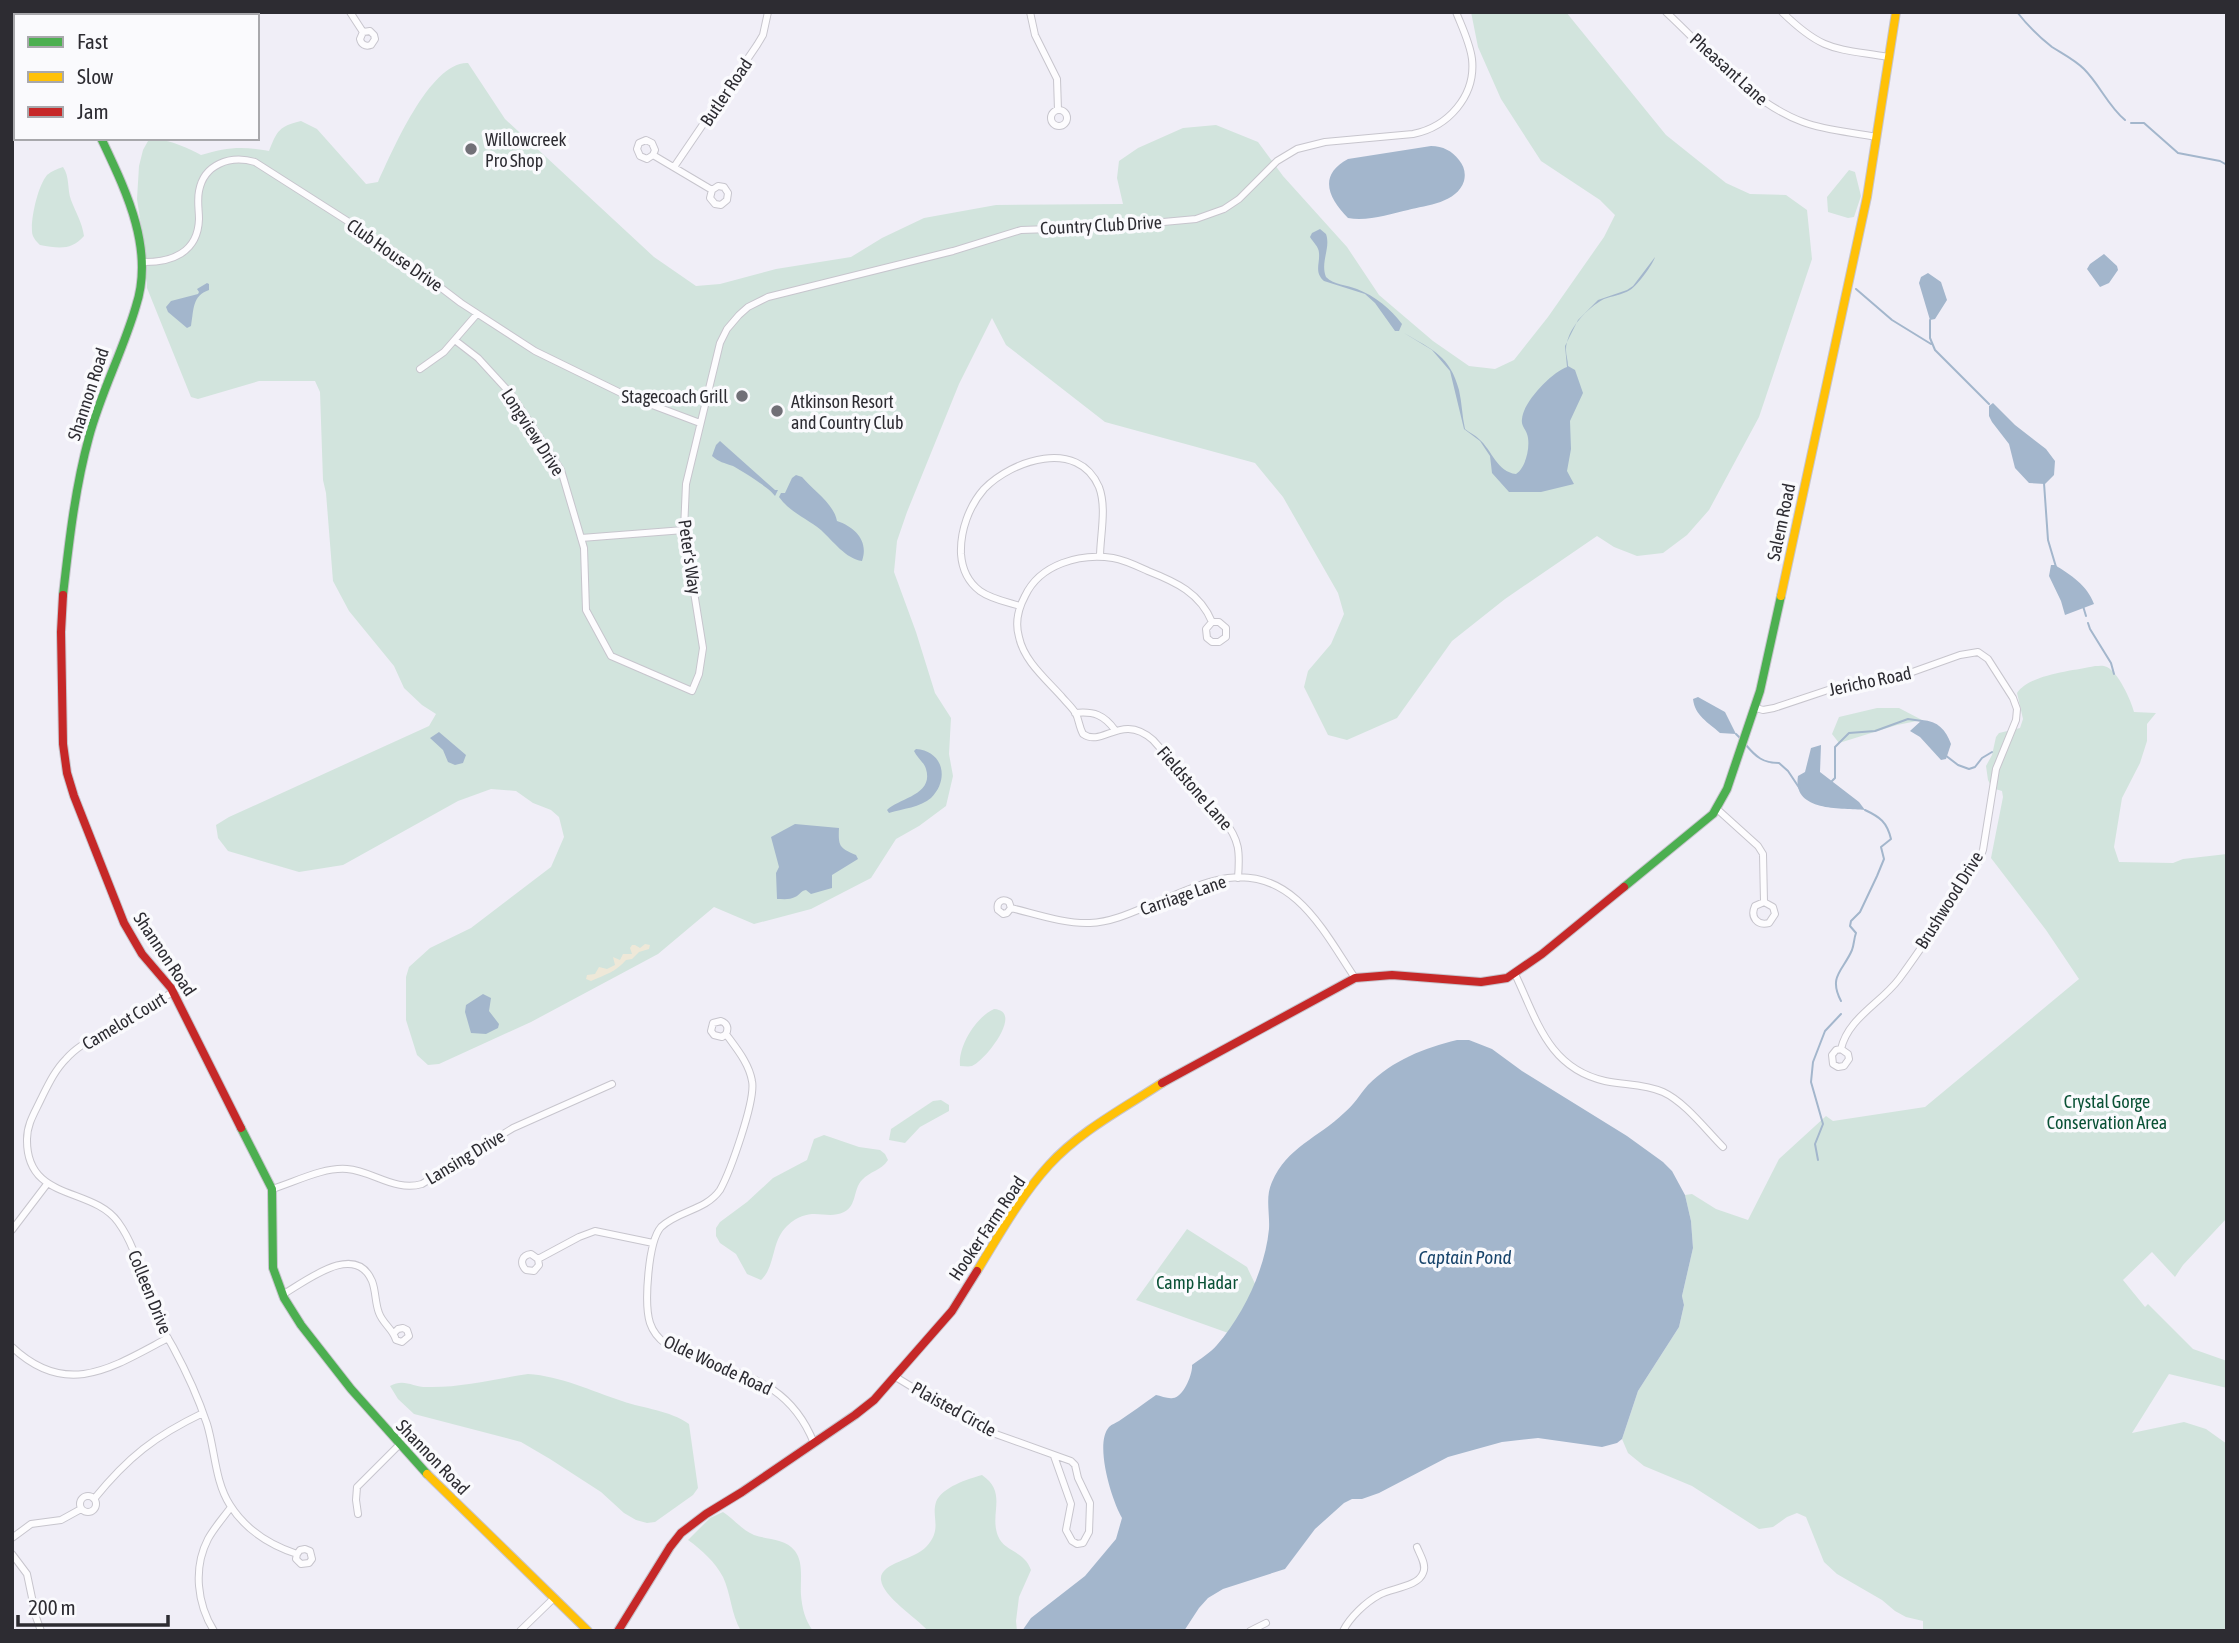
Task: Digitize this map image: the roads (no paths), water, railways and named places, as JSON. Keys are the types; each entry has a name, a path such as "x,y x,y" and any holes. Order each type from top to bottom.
{"street":[{"path":"350,12 363,32"},
{"name":"Butler Road","path":"674,167 757,46 763,35 768,12"},
{"path":"1030,12 1035,35 1057,79 1058,110"},
{"name":"Country Club Drive","path":"700,423 720,343 739,315 758,301 803,287 953,251 1021,230 1109,227 1196,219 1224,209 1277,161 1308,145 1413,134 1435,126 1458,107 1467,92 1471,75 1470,51 1456,12"},
{"name":"Pheasant Lane","path":"1666,12 1744,86 1772,107 1814,126 1877,137"},
{"path":"1782,12 1806,34 1826,46 1889,57"},
{"name":"Salem Road","path":"1542,954 1700,826 1717,809 1727,789 1755,708 1850,276 1877,137 1896,12"},
{"name":"Shannon Road","path":"102,140 130,202 137,230 141,282 136,306 98,405 71,529 62,603 64,744 67,773 74,796 135,945 173,992 272,1189 272,1257 282,1295 342,1380 372,1417 588,1631"},
{"path":"653,155 712,190"},
{"name":"Club House Drive","path":"141,262 164,261 187,251 198,230 198,194 207,173 226,161 243,159 265,168 385,245 477,314 536,351 623,394 700,423"},
{"path":"420,369 456,341 477,314"},
{"name":"Longview Drive","path":"456,341 478,358 511,394 564,479 584,548 586,610 611,656 692,691"},
{"name":"Peter's Way","path":"692,691 702,661 702,634 689,571 684,507 686,484 700,423"},
{"path":"1100,557 1101,496 1095,480 1087,471 1072,462 1055,459 1026,463 1005,472 982,491 968,517 961,539 962,563 968,579 980,592 1020,606 1028,590 1044,573 1076,559 1100,557 1128,563 1183,586 1200,601 1212,622"},
{"path":"581,538 684,530"},
{"name":"Fieldstone Lane","path":"1020,606 1017,628 1024,651 1075,713 1080,730 1087,737 1096,738 1115,730 1132,730 1149,736 1234,833 1238,844 1238,878"},
{"name":"Jericho Road","path":"1755,708 1774,708 1846,684 1904,675 1966,653 1984,654"},
{"name":"Brushwood Drive","path":"1841,1049 1853,1024 1884,996 1899,978 1966,881 1983,850 1993,780 2016,720 2017,709 2013,698 1984,654"},
{"name":"Fieldstone Lane","path":"1075,713 1101,715 1115,730"},
{"path":"1717,809 1758,846 1763,854 1764,902"},
{"name":"Carriage Lane","path":"1011,908 1079,923 1102,922 1207,883 1238,878 1274,885 1295,897 1311,914 1355,978"},
{"name":"Hooker Farm Road","path":"618,1631 681,1533 869,1404 945,1320 1013,1212 1049,1165 1102,1121 1152,1088 1355,978 1392,975 1499,981 1515,974 1542,954"},
{"path":"1515,974 1541,1032 1562,1059 1592,1077 1662,1091 1681,1105 1723,1147"},
{"name":"Camelot Court","path":"47,1184 31,1160 27,1138 30,1121 64,1060 72,1052 173,992"},
{"path":"538,1259 595,1231 653,1243 658,1231 670,1219 703,1206 713,1199 727,1174 754,1089 748,1067 726,1034"},
{"name":"Lansing Drive","path":"272,1189 340,1169 357,1171 398,1185 422,1184 513,1128 612,1083"},
{"path":"12,1230 47,1184"},
{"name":"Colleen Drive","path":"47,1184 98,1205 116,1219 135,1249 153,1311 203,1413 220,1480 231,1507 246,1525 263,1539 297,1554"},
{"name":"Olde Woode Road","path":"653,1243 648,1309 651,1326 657,1337 673,1348 745,1375 775,1391 799,1416 814,1443"},
{"path":"282,1295 333,1266 342,1263 356,1265 370,1277 379,1312 384,1323 395,1332"},
{"path":"12,1347 41,1368 64,1374 87,1375 110,1368 168,1338"},
{"name":"Plaisted Circle","path":"894,1376 990,1432 1066,1458 1075,1465 1091,1509 1087,1538 1083,1543 1072,1541 1066,1530 1071,1504 1054,1456"},
{"path":"94,1499 124,1465 149,1443 203,1413"},
{"path":"358,1514 355,1500 357,1487 399,1445"},
{"path":"87,1496 94,1499 96,1505 93,1511 81,1509 82,1498 87,1496"},
{"path":"214,1631 202,1606 198,1586 199,1566 208,1540 231,1507"},
{"path":"12,1538 31,1524 61,1520 81,1509"},
{"path":"1343,1631 1347,1624 1379,1595 1417,1581 1422,1576 1425,1569 1417,1547"},
{"path":"12,1554 29,1577 41,1631"},
{"path":"520,1631 554,1598"},
{"path":"1250,1631 1266,1623"}],"water":[{"path":"1431,146 1450,152 1463,167 1464,181 1448,199 1363,219 1348,218 1335,203 1329,187 1330,179 1339,165 1348,159"},
{"path":"1320,229 1327,239 1324,266 1326,277 1370,295 1393,313 1402,324 1399,331 1395,331 1365,294 1321,278 1318,271 1319,251 1310,237"},
{"path":"2104,254 2118,270 2109,283 2100,287 2087,269"},
{"path":"1655,257 1633,287 1627,292 1597,303 1576,324 1598,300 1633,286"},
{"path":"1928,273 1941,282 1947,300 1935,319 1930,320 1919,283 1921,277"},
{"path":"207,283 209,290 199,296 191,326 187,328 168,312 166,307 171,301 198,294 197,289"},
{"path":"1567,341 1568,366 1575,370 1583,393 1570,421 1571,449 1567,471 1574,484 1541,492 1509,492 1492,473 1490,456 1480,441 1464,429 1450,371 1432,350 1451,369 1455,378 1465,429 1484,444 1504,469 1516,474 1523,467 1528,450 1527,434 1522,423 1527,404 1539,388 1567,367"},
{"path":"1993,403 2015,425 2046,449 2055,461 2054,475 2045,484 2029,483 2015,468 2009,444 1989,416 1989,406"},
{"path":"720,441 778,490 775,496 749,476 712,456"},
{"path":"796,475 802,477 828,503 837,521 859,536 864,547 862,561 845,553 779,497 781,493 785,493"},
{"path":"2051,565 2078,581 2094,604 2065,615 2049,576"},
{"path":"1698,697 1725,712 1736,734 1720,733 1703,718 1694,705 1693,699"},
{"path":"1922,720 1937,724 1947,734 1951,744 1946,759 1941,760 1920,737 1910,731"},
{"path":"439,732 466,755 463,763 455,765 448,762 443,750 430,738"},
{"path":"1821,745 1820,772 1859,802 1865,810 1820,806 1803,796 1798,788 1798,776 1805,772 1811,748"},
{"path":"914,751 925,751 938,760 942,775 937,791 917,806 889,813 887,810 892,806 914,795 925,785 926,769"},
{"path":"795,824 839,828 841,846 858,859 832,875 832,888 811,894 806,890 793,898 777,899 776,873 779,867 771,837"},
{"path":"483,994 491,998 489,1011 499,1024 498,1028 486,1034 471,1033 465,1012 466,1005"},
{"name":"Captain Pond","path":"1457,1040 1469,1040 1492,1049 1522,1071 1627,1136 1672,1171 1685,1195 1693,1248 1682,1296 1684,1305 1679,1327 1638,1391 1622,1439 1602,1447 1538,1438 1502,1442 1448,1457 1379,1493 1362,1499 1352,1499 1315,1529 1285,1569 1223,1589 1208,1598 1184,1631 1022,1631 1031,1618 1085,1576 1116,1539 1122,1518 1106,1472 1103,1446 1105,1435 1110,1426 1156,1395 1177,1397 1184,1390 1192,1365 1214,1348 1236,1320 1263,1260 1269,1229 1269,1193 1278,1170 1295,1151 1348,1110 1378,1076 1421,1051"}],"waterway":[{"path":"2017,12 2029,27 2052,47 2084,69 2125,120"},
{"path":"2131,123 2144,123 2178,153 2220,161 2227,165"},
{"path":"1856,289 1892,320 1931,344"},
{"path":"1930,320 1930,338 1935,350 1989,404"},
{"path":"2044,483 2048,540 2056,567"},
{"path":"2083,606 2086,616"},
{"path":"2088,623 2111,663 2114,674"},
{"path":"1832,781 1835,778 1835,747 1849,733 1875,731 1908,719 1922,721"},
{"path":"1736,734 1740,738"},
{"path":"1746,745 1760,758 1779,763 1800,789"},
{"path":"1945,755 1969,769 1992,752"},
{"path":"1841,1001 1836,979 1853,948 1856,933 1850,926 1851,921 1860,912 1884,859 1881,847 1891,839 1882,821 1865,810"},
{"path":"1818,1160 1815,1144 1823,1124 1811,1082 1813,1062 1825,1031 1841,1014"}],"place":[{"name":"Willowcreek Pro Shop","path":"471,149"},
{"name":"Stagecoach Grill","path":"742,396"},
{"name":"Atkinson Resort and Country Club","path":"777,411"}],"park label":[{"name":"Crystal Gorge Conservation Area","path":"2107,1111"},
{"name":"Camp Hadar","path":"1197,1282"}]}
